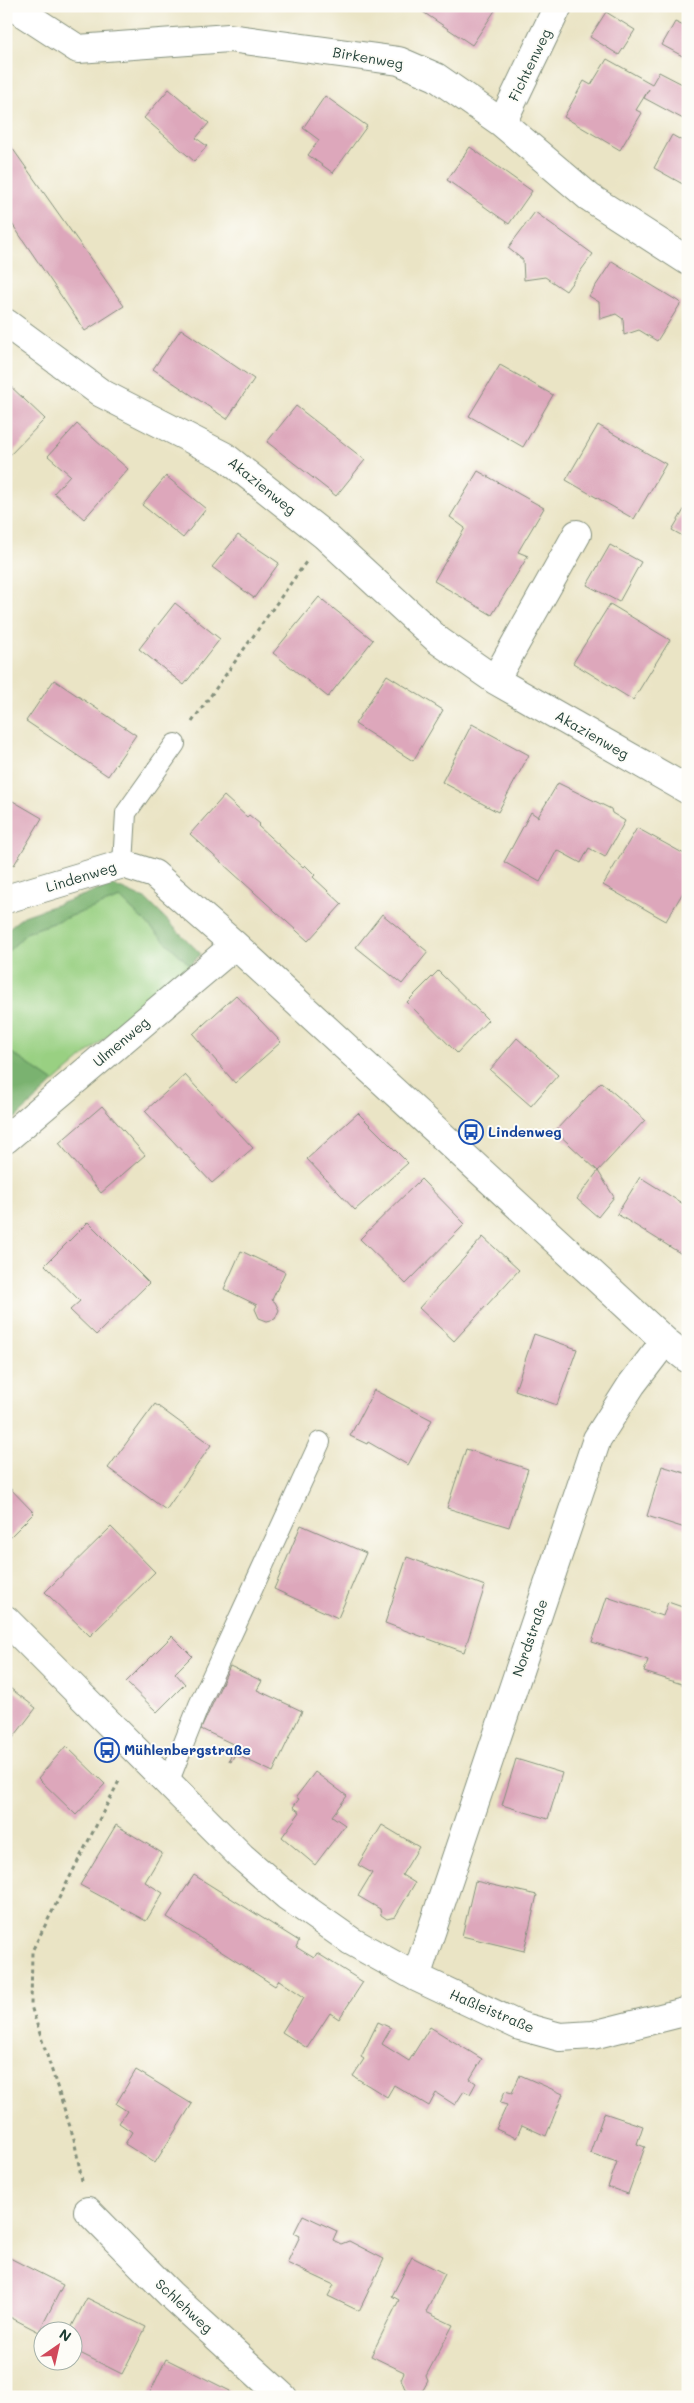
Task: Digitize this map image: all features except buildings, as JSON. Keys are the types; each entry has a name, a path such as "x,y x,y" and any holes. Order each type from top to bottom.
{"street":[{"name":"Fichtenweg","path":"502,123 558,6"},
{"name":"Birkenweg","path":"15,14 78,49 229,38 399,61 436,77 502,123 589,197 688,261"},
{"name":"Akazienweg","path":"6,323 101,393 224,456 324,535 439,641 495,680 688,790"},
{"path":"495,680 577,534"},
{"name":"Lindenweg","path":"6,899 123,864 154,874 235,944 665,1341"},
{"name":"Ulmenweg","path":"6,1139 235,944"},
{"path":"665,1341 688,1359"},
{"name":"Nordstraße","path":"416,1978 597,1439 632,1384 665,1341"},
{"path":"6,1620 241,1856 287,1896 351,1941 416,1978"},
{"name":"Haßleistraße","path":"416,1978 520,2026 560,2037 592,2035 688,2011"},
{"name":"Schlehweg","path":"88,2211 170,2294 283,2397"}],"lane":[{"path":"123,864 126,812 175,744"},
{"path":"168,1783 199,1705 320,1442"}],"path":[{"path":"175,744 324,535"},
{"path":"88,2211 74,2138 31,2006 32,1951 135,1751"}],"green space":[{"path":"113,885 147,900 201,954 190,965 120,898 28,932 6,953 6,930 24,916"},
{"path":"120,898 190,965 54,1082 6,1049 6,953 28,932"},
{"path":"6,1049 54,1082 6,1127"}],"place":[{"name":"Lindenweg","path":"471,1132"},
{"name":"Mühlenbergstraße","path":"107,1750"}]}
